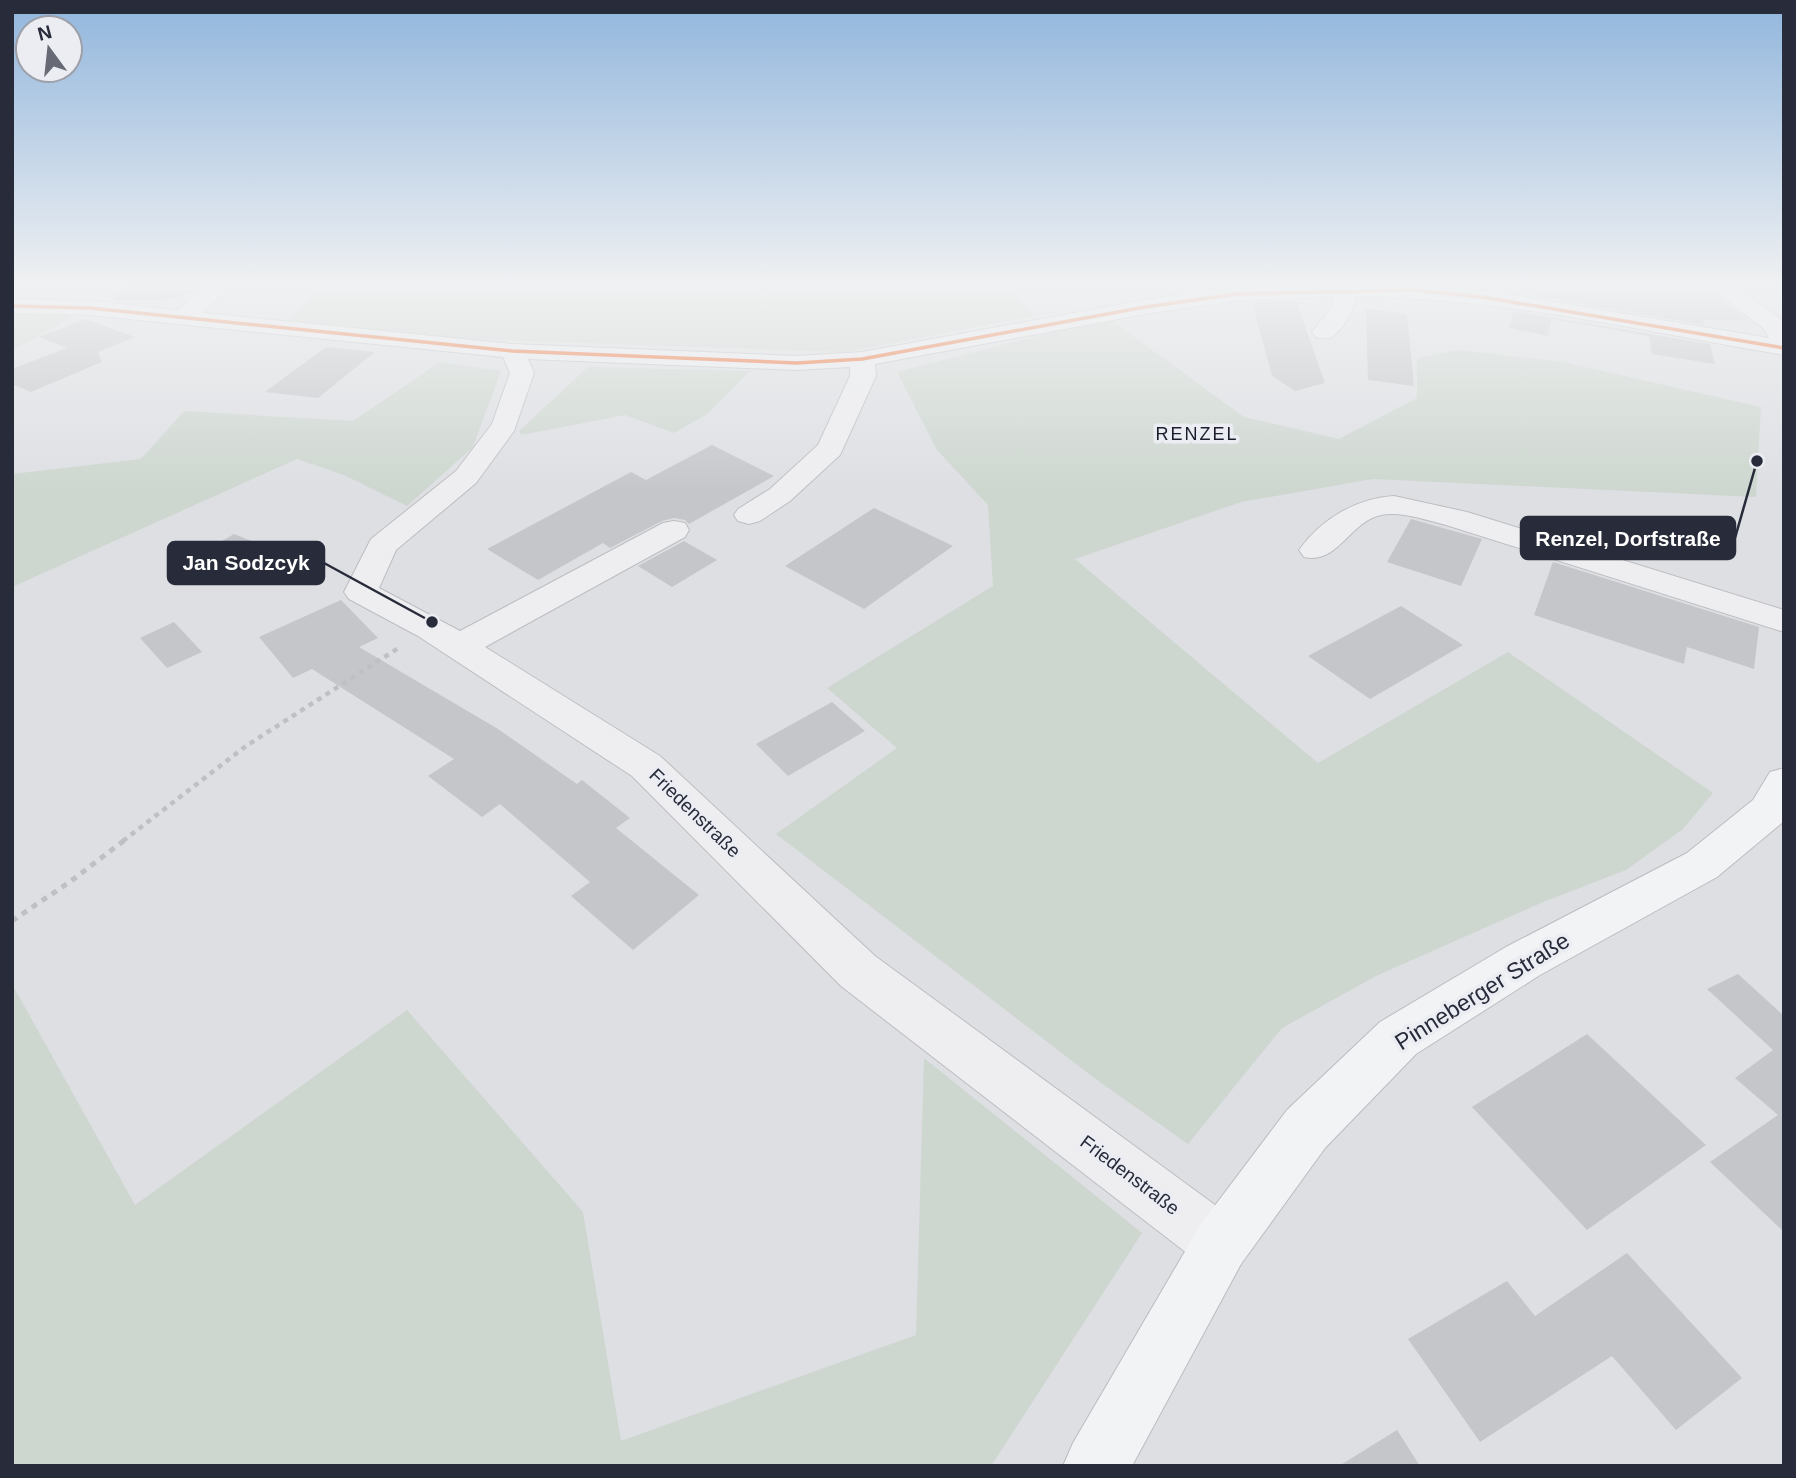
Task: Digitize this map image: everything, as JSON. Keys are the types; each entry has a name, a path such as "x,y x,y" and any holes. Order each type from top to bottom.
{"main road":[{"name":"Pinneberger Straße","path":"1096,1466 1221,1244 1306,1129 1398,1038 1523,961 1702,865 1768,811 1784,783"}],"street":[{"path":"458,354 517,362 561,354"},
{"path":"588,354 797,363 862,359 889,354"},
{"path":"749,515 780,495 830,449 863,376 862,359"},
{"name":"Friedenstraße","path":"517,362 505,425 466,477 382,546 361,592 444,638 646,766 858,971 1221,1244"},
{"path":"1315,550 1343,522 1374,505 1405,506 1456,518 1784,621"},
{"path":"444,638 674,530"}],"path":[{"path":"12,921 71,881 246,746 331,689 444,638"}],"shaded area":[{"path":"967,354 1158,354 1244,417 1339,439 1417,398 1417,358 1438,354 1493,354 1563,362 1761,407 1756,497 1373,479 1241,502 1075,559 1318,763 1508,652 1713,793 1683,829 1626,870 1543,902 1376,976 1282,1028 1188,1144 1097,1080 776,834 897,748 827,688 993,586 988,505 937,450 897,372"},
{"path":"440,362 501,371 473,447 407,506 344,475 297,459 12,587 12,474 141,459 184,411 353,421"},
{"path":"588,367 750,371 707,414 674,433 625,415 521,435 519,431"},
{"path":"12,984 135,1205 407,1010 583,1212 621,1441 916,1335 924,1058 1142,1233 991,1466 12,1466"}],"building":[{"path":"51,354 99,354 102,362 31,392 12,384 12,369"},
{"path":"317,354 373,354 318,398 265,392"},
{"path":"1266,354 1315,354 1325,383 1295,391 1272,376"},
{"path":"1367,354 1411,354 1414,386 1368,380"},
{"path":"1652,354 1712,354 1715,364"},
{"path":"712,445 774,476 689,524 685,520 674,518 662,521 610,548 603,543 538,580 487,549 631,472 646,480"},
{"path":"874,508 953,546 864,609 785,566"},
{"path":"1411,519 1482,539 1461,586 1387,562"},
{"path":"234,534 277,551 240,574 196,556"},
{"path":"684,541 717,560 672,587 638,566"},
{"path":"1553,562 1759,627 1754,669 1687,647 1684,664 1534,615"},
{"path":"341,600 378,638 359,647 498,729 577,784 582,780 630,818 616,828 699,895 633,950 571,896 590,882 500,804 482,817 428,776 454,759 312,669 293,678 259,637"},
{"path":"1401,606 1463,645 1370,699 1308,656"},
{"path":"174,622 202,652 167,668 140,638"},
{"path":"832,702 865,731 788,776 756,744"},
{"path":"1738,974 1784,1016 1784,1232 1710,1162 1778,1115 1735,1078 1773,1050 1707,989"},
{"path":"1587,1034 1706,1145 1587,1230 1472,1107"},
{"path":"1627,1253 1742,1378 1676,1430 1612,1356 1480,1442 1408,1339 1507,1281 1535,1316"},
{"path":"1397,1430 1420,1466 1339,1466"}],"transit line":[{"path":"583,354 797,363 862,359 889,354"}],"place":[{"name":"Renzel, Dorfstraße","path":"1757,461"},
{"name":"Jan Sodzcyk","path":"432,622"}],"district":[{"name":"RENZEL","path":"1197,434"}]}
